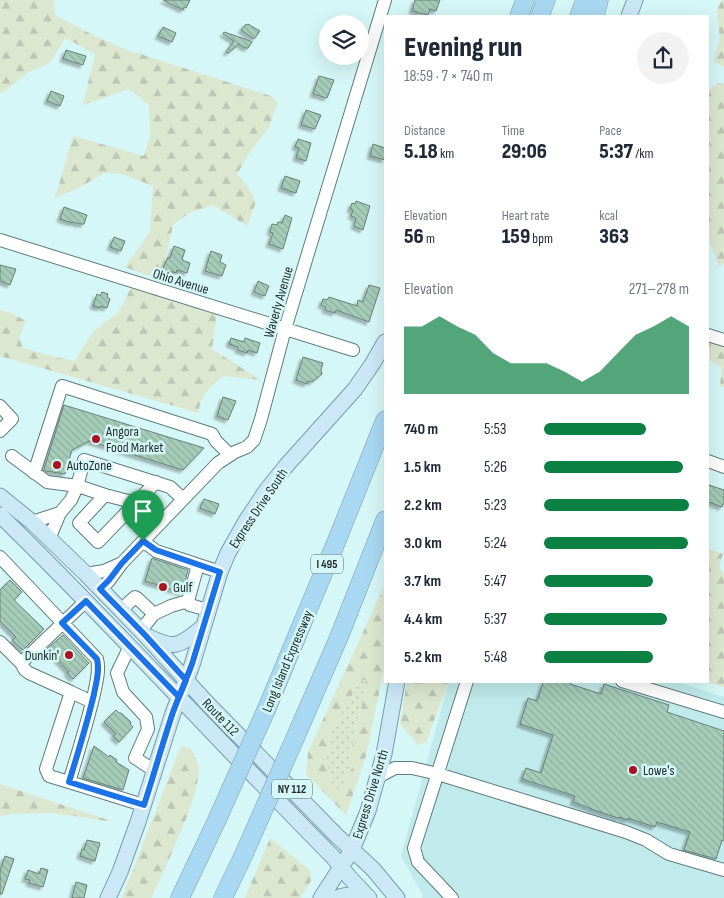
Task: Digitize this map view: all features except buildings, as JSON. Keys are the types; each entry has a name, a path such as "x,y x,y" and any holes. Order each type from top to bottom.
{"highway":[{"path":"519,15 525,0"},
{"path":"540,15 546,0"},
{"path":"579,15 585,0"},
{"path":"595,15 598,0"},
{"name":"Long Island Expressway","path":"180,898 267,708 338,540 384,423"},
{"name":"I 495","path":"223,898 339,637 384,523"}],"main road":[{"path":"510,15 517,0"},
{"path":"629,15 635,0"},
{"name":"Express Drive South","path":"108,898 120,872 144,805 228,552 266,491 345,401 364,376 384,344"},
{"name":"Route 112","path":"0,496 32,522 86,574 206,702 337,836 373,869 397,898"},
{"name":"Route 112","path":"0,515 130,646 370,898"},
{"path":"48,562 87,588 100,589"},
{"path":"143,633 162,643 176,645 203,627"},
{"name":"Express Drive North","path":"321,898 352,850 368,811 384,754 397,683"},
{"path":"337,898 352,894 363,898"}],"street":[{"name":"Waverly Avenue","path":"100,589 122,563 218,463 247,447 254,440 285,329 385,0"},
{"name":"Ohio Avenue","path":"0,240 353,350"},
{"path":"709,335 724,340"},
{"path":"34,473 62,386 212,434 216,441 230,455"},
{"path":"0,406 12,419 0,431"},
{"path":"12,456 47,482 78,486 136,503"},
{"path":"49,539 60,513 72,500 78,486 84,460 170,487 183,499"},
{"path":"709,461 724,467"},
{"path":"105,495 79,522 98,542 156,482"},
{"path":"32,522 60,513"},
{"path":"143,541 156,550 220,572"},
{"path":"0,557 97,659 97,676 87,725 69,782"},
{"name":"Waverly Avenue","path":"86,574 104,571 122,563"},
{"path":"188,601 198,565"},
{"path":"121,610 135,597 154,614"},
{"path":"21,663 86,601"},
{"path":"188,601 190,605 208,610"},
{"path":"143,633 154,614 188,601"},
{"path":"0,642 21,663 25,670 36,677 51,682 92,702"},
{"path":"130,646 116,673 123,692 146,716 148,729 136,758 154,771"},
{"path":"452,898 418,862 414,848 466,683"},
{"path":"629,683 724,712"},
{"path":"71,692 46,770 49,776 144,805"},
{"path":"378,777 395,768 412,768 438,774 626,832 646,840 668,854 724,870"}],"shaded area":[{"path":"448,683 680,683 724,697 724,898 422,898 423,895 401,856"}],"green space":[{"path":"0,0 54,0 55,15 93,35 122,48 271,96 278,102 269,127 237,174 247,185 256,202 247,226 213,205 189,213 173,225 161,280 125,267 150,232 153,186 122,174 104,173 79,188 55,198 73,136 144,156 150,137 149,105 129,89 83,105 95,54 65,38 50,63 29,72 2,93 0,92"},
{"path":"722,0 724,0 724,67 713,61 720,40 717,10"},
{"path":"718,83 724,84 724,263 719,267 709,240 709,89"},
{"path":"131,288 217,313 212,349 261,380 223,376 203,397 199,413 0,356 0,310 12,313 26,321 19,338 23,348 75,361 95,330 119,312"},
{"path":"709,338 724,343 724,387 720,386 722,368 709,360"},
{"path":"709,549 723,554 719,566 724,575 724,687 709,683"},
{"path":"384,586 384,669 366,756 346,815 306,774 308,752","holes":["366,679 362,705 354,730 352,768 339,790 333,785 326,762 332,731 359,682"]},
{"path":"367,678 362,705 354,730 352,768 339,790 333,786 326,762 332,731 359,682"},
{"path":"407,683 448,683 426,742 418,745 400,724"},
{"path":"181,746 191,748 199,770 194,795 185,822 152,898 122,898"},
{"path":"0,784 114,822 53,813 0,816"},
{"path":"270,838 311,871 311,881 300,898 245,898"}],"place":[{"name":"Angora Food Market","path":"96,439"},
{"name":"AutoZone","path":"57,465"},
{"name":"Gulf","path":"163,587"},
{"name":"Dunkin'","path":"69,655"},
{"name":"Lowe's","path":"633,770"}],"route":[{"path":"143,541 100,589 186,680 179,697 86,601 62,623 97,659 98,665 87,725 69,782 144,805 173,712 186,680 192,664 220,572 156,550 143,541"}]}
